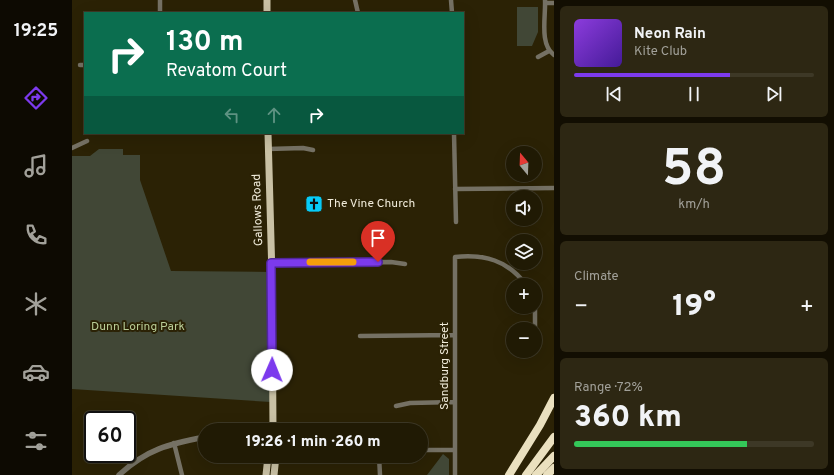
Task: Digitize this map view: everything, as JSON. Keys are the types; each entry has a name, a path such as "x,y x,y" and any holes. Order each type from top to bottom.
{"highway":[{"path":"508,475 540,425 554,398"},
{"path":"526,475 554,437"},
{"path":"536,475 554,456"},
{"path":"547,475 554,468"}],"main road":[{"path":"267,0 267,12"},
{"name":"Gallows Road","path":"268,134 271,263 272,423"},
{"path":"266,475 267,463"},
{"path":"274,475 275,463"}],"street":[{"path":"160,0 160,12"},
{"path":"355,0 358,12"},
{"path":"451,0 452,12"},
{"path":"554,3 545,2 546,42 549,51 554,55"},
{"path":"538,57 549,51"},
{"path":"454,134 456,222"},
{"path":"72,148 86,141"},
{"path":"268,149 303,148 313,150"},
{"path":"455,189 554,188"},
{"name":"Sandburg Street","path":"455,475 455,257 480,256 498,261 513,270 520,278"},
{"path":"271,263 384,262 405,264"},
{"path":"360,336 455,335"},
{"path":"396,406 410,403 455,402"},
{"path":"119,475 139,458 152,450 174,443 196,439"},
{"path":"174,443 182,475"},
{"path":"428,450 455,450"},
{"path":"380,463 380,475"}],"green space":[{"path":"517,7 538,7 538,32 532,46 517,46"},
{"name":"Dunn Loring Park","path":"99,149 123,149 123,155 140,155 140,180 171,271 272,272 271,402 72,389 72,156 90,156"},
{"path":"443,454 449,459 449,475 427,475"}],"slow traffic":[{"path":"310,262 353,262"}],"place":[{"name":"The Vine Church","path":"314,204"}],"route":[{"path":"272,370 271,263 378,262"}]}
